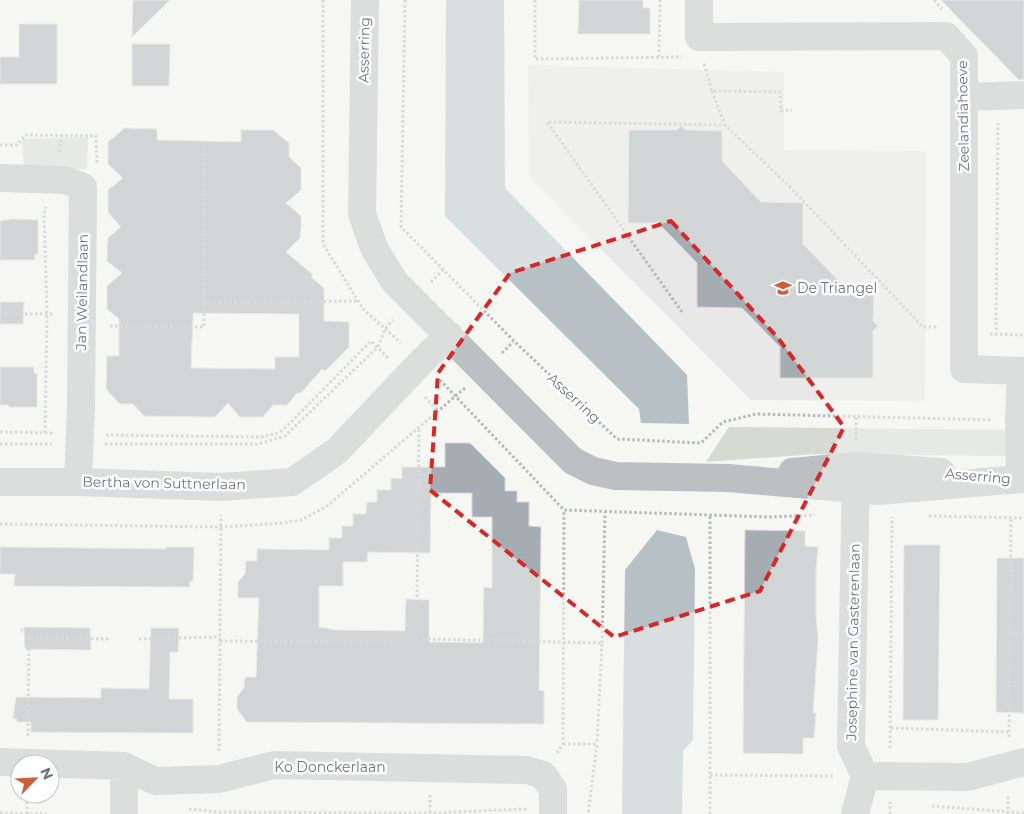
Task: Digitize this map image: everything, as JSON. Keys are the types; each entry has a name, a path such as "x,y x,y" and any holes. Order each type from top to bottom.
{"street":[{"name":"Asserring","path":"365,0 362,214 374,248 394,281 573,461 593,471 616,476 728,478 855,490 1022,479 1019,421 1023,371"},
{"path":"699,0 701,47"},
{"name":"Zeelandiahoeve","path":"701,47 946,36 964,56 964,369 1023,371"},
{"path":"964,104 1011,95"},
{"path":"0,178 65,180 83,187"},
{"name":"Jan Weilandlaan","path":"78,482 83,187"},
{"name":"Bertha von Suttnerlaan","path":"0,482 78,482 221,487 292,482 337,451 406,377 449,335"},
{"name":"Josephine van Gasterenlaan","path":"855,490 851,746 882,785"},
{"name":"Ko Donckerlaan","path":"60,763 124,766 155,781 219,779 274,765 527,770 543,775"},
{"path":"855,814 882,785 968,777 1016,764"},
{"path":"124,766 124,814"},
{"path":"543,775 553,789 553,811"}],"path":[{"name":"Asserring","path":"405,0 401,227 514,342 618,439 701,443 723,422 756,414 1019,421"},
{"path":"535,0 535,59 659,57 701,47 712,91 725,125 791,188 922,327 964,328"},
{"path":"659,57 660,0"},
{"path":"712,91 780,92 782,111 792,110"},
{"path":"1011,95 996,335 1024,335"},
{"path":"682,312 547,122 725,125"},
{"path":"0,145 17,146 25,135 96,136 97,181 83,187"},
{"path":"0,314 47,314 81,320 204,327 204,146"},
{"path":"44,214 47,314 45,433"},
{"path":"0,432 45,433 80,439 258,444 276,440 285,436 378,347 385,329 443,270"},
{"path":"204,303 358,301"},
{"path":"0,444 80,439 261,436 279,433 371,341 438,411"},
{"path":"417,597 419,428"},
{"path":"855,490 892,516 890,728 882,785 890,814"},
{"path":"543,775 563,744 564,510"},
{"path":"582,814 588,814 598,744 605,512"},
{"path":"710,515 710,814"},
{"path":"922,516 1024,518"},
{"path":"1011,518 1009,732 1016,764"},
{"path":"219,779 220,526"},
{"path":"21,629 29,638 28,754"},
{"path":"1010,633 1024,633"},
{"path":"29,638 110,639"},
{"path":"140,639 393,642"},
{"path":"423,639 602,643"},
{"path":"890,728 1009,732"},
{"path":"563,744 598,744"},
{"path":"710,775 882,785"},
{"path":"183,809 219,812 430,813 553,811"},
{"path":"0,813 47,814"},
{"path":"1008,813 1024,813"}],"highlighted area":[{"path":"671,221 778,338 844,427 760,591 614,637 430,490 438,373 510,273"}],"shaded area":[{"path":"446,0 504,0 505,188 687,375 689,424 641,423 639,409 445,216"},
{"name":"De Triangel","path":"528,65 784,72 784,150 926,151 925,401 751,400 529,177"},
{"path":"88,137 87,169 24,170 22,139"},
{"path":"729,427 1011,430 1011,456 817,454 706,462"},
{"path":"657,530 686,537 695,569 693,740 683,751 682,814 622,814 625,570"}],"building":[{"path":"133,0 170,0 132,37"},
{"path":"579,0 643,0 643,8 650,8 650,34 578,34"},
{"path":"941,0 1024,0 1024,79 1019,80"},
{"path":"19,24 57,24 57,84 0,84 0,57 19,57"},
{"path":"132,44 170,44 169,86 132,86"},
{"path":"681,126 686,130 722,131 722,161 761,202 803,203 803,244 843,285 874,285 873,321 878,326 873,331 873,378 780,378 780,347 742,308 697,307 697,263 658,223 628,223 629,130 677,130"},
{"path":"125,128 157,129 157,140 241,142 241,130 273,130 289,143 289,157 301,168 301,190 286,203 301,216 301,227 300,238 286,252 312,274 312,278 324,288 324,321 349,322 349,347 325,371 322,369 301,393 297,393 287,405 273,405 263,417 240,417 228,403 215,417 144,416 133,404 120,404 106,389 107,356 119,356 119,319 107,309 107,286 122,273 107,261 108,238 121,227 108,212 108,190 123,178 108,164 108,142","holes":["193,313 299,314 299,357 275,357 275,369 191,368"]},
{"path":"12,219 38,220 38,254 35,254 35,260 0,260 0,221"},
{"path":"0,302 24,302 23,324 0,324"},
{"path":"0,367 34,367 34,374 37,373 37,407 9,407 9,405 0,405"},
{"path":"445,443 470,443 505,478 505,491 517,491 517,502 529,502 529,526 541,527 539,690 544,691 544,724 247,722 237,709 237,697 244,688 245,677 256,677 259,598 238,598 238,582 245,574 246,561 257,561 257,549 329,550 329,538 342,538 342,526 353,526 353,514 366,514 367,502 377,502 377,490 391,490 391,478 402,479 402,467 445,467","holes":["431,493 472,493 472,517 492,517 492,588 484,587 483,643 429,642 429,600 406,599 405,631 337,630 319,627 319,586 343,586 343,562 367,562 368,552 430,553"]},
{"path":"745,530 805,531 805,546 818,547 816,614 818,639 813,713 816,713 814,738 803,738 803,754 743,753"},
{"path":"904,545 940,545 938,720 903,720"},
{"path":"0,547 166,549 166,547 194,547 193,581 190,581 190,587 14,586 15,574 0,574"},
{"path":"997,558 1024,558 1024,713 996,712"},
{"path":"24,627 90,628 91,650 25,649"},
{"path":"151,628 179,628 178,652 170,652 169,699 193,699 193,733 31,732 31,722 17,722 17,719 13,719 16,697 101,698 101,688 149,689"}],"place":[{"name":"De Triangel","path":"783,288"}]}
